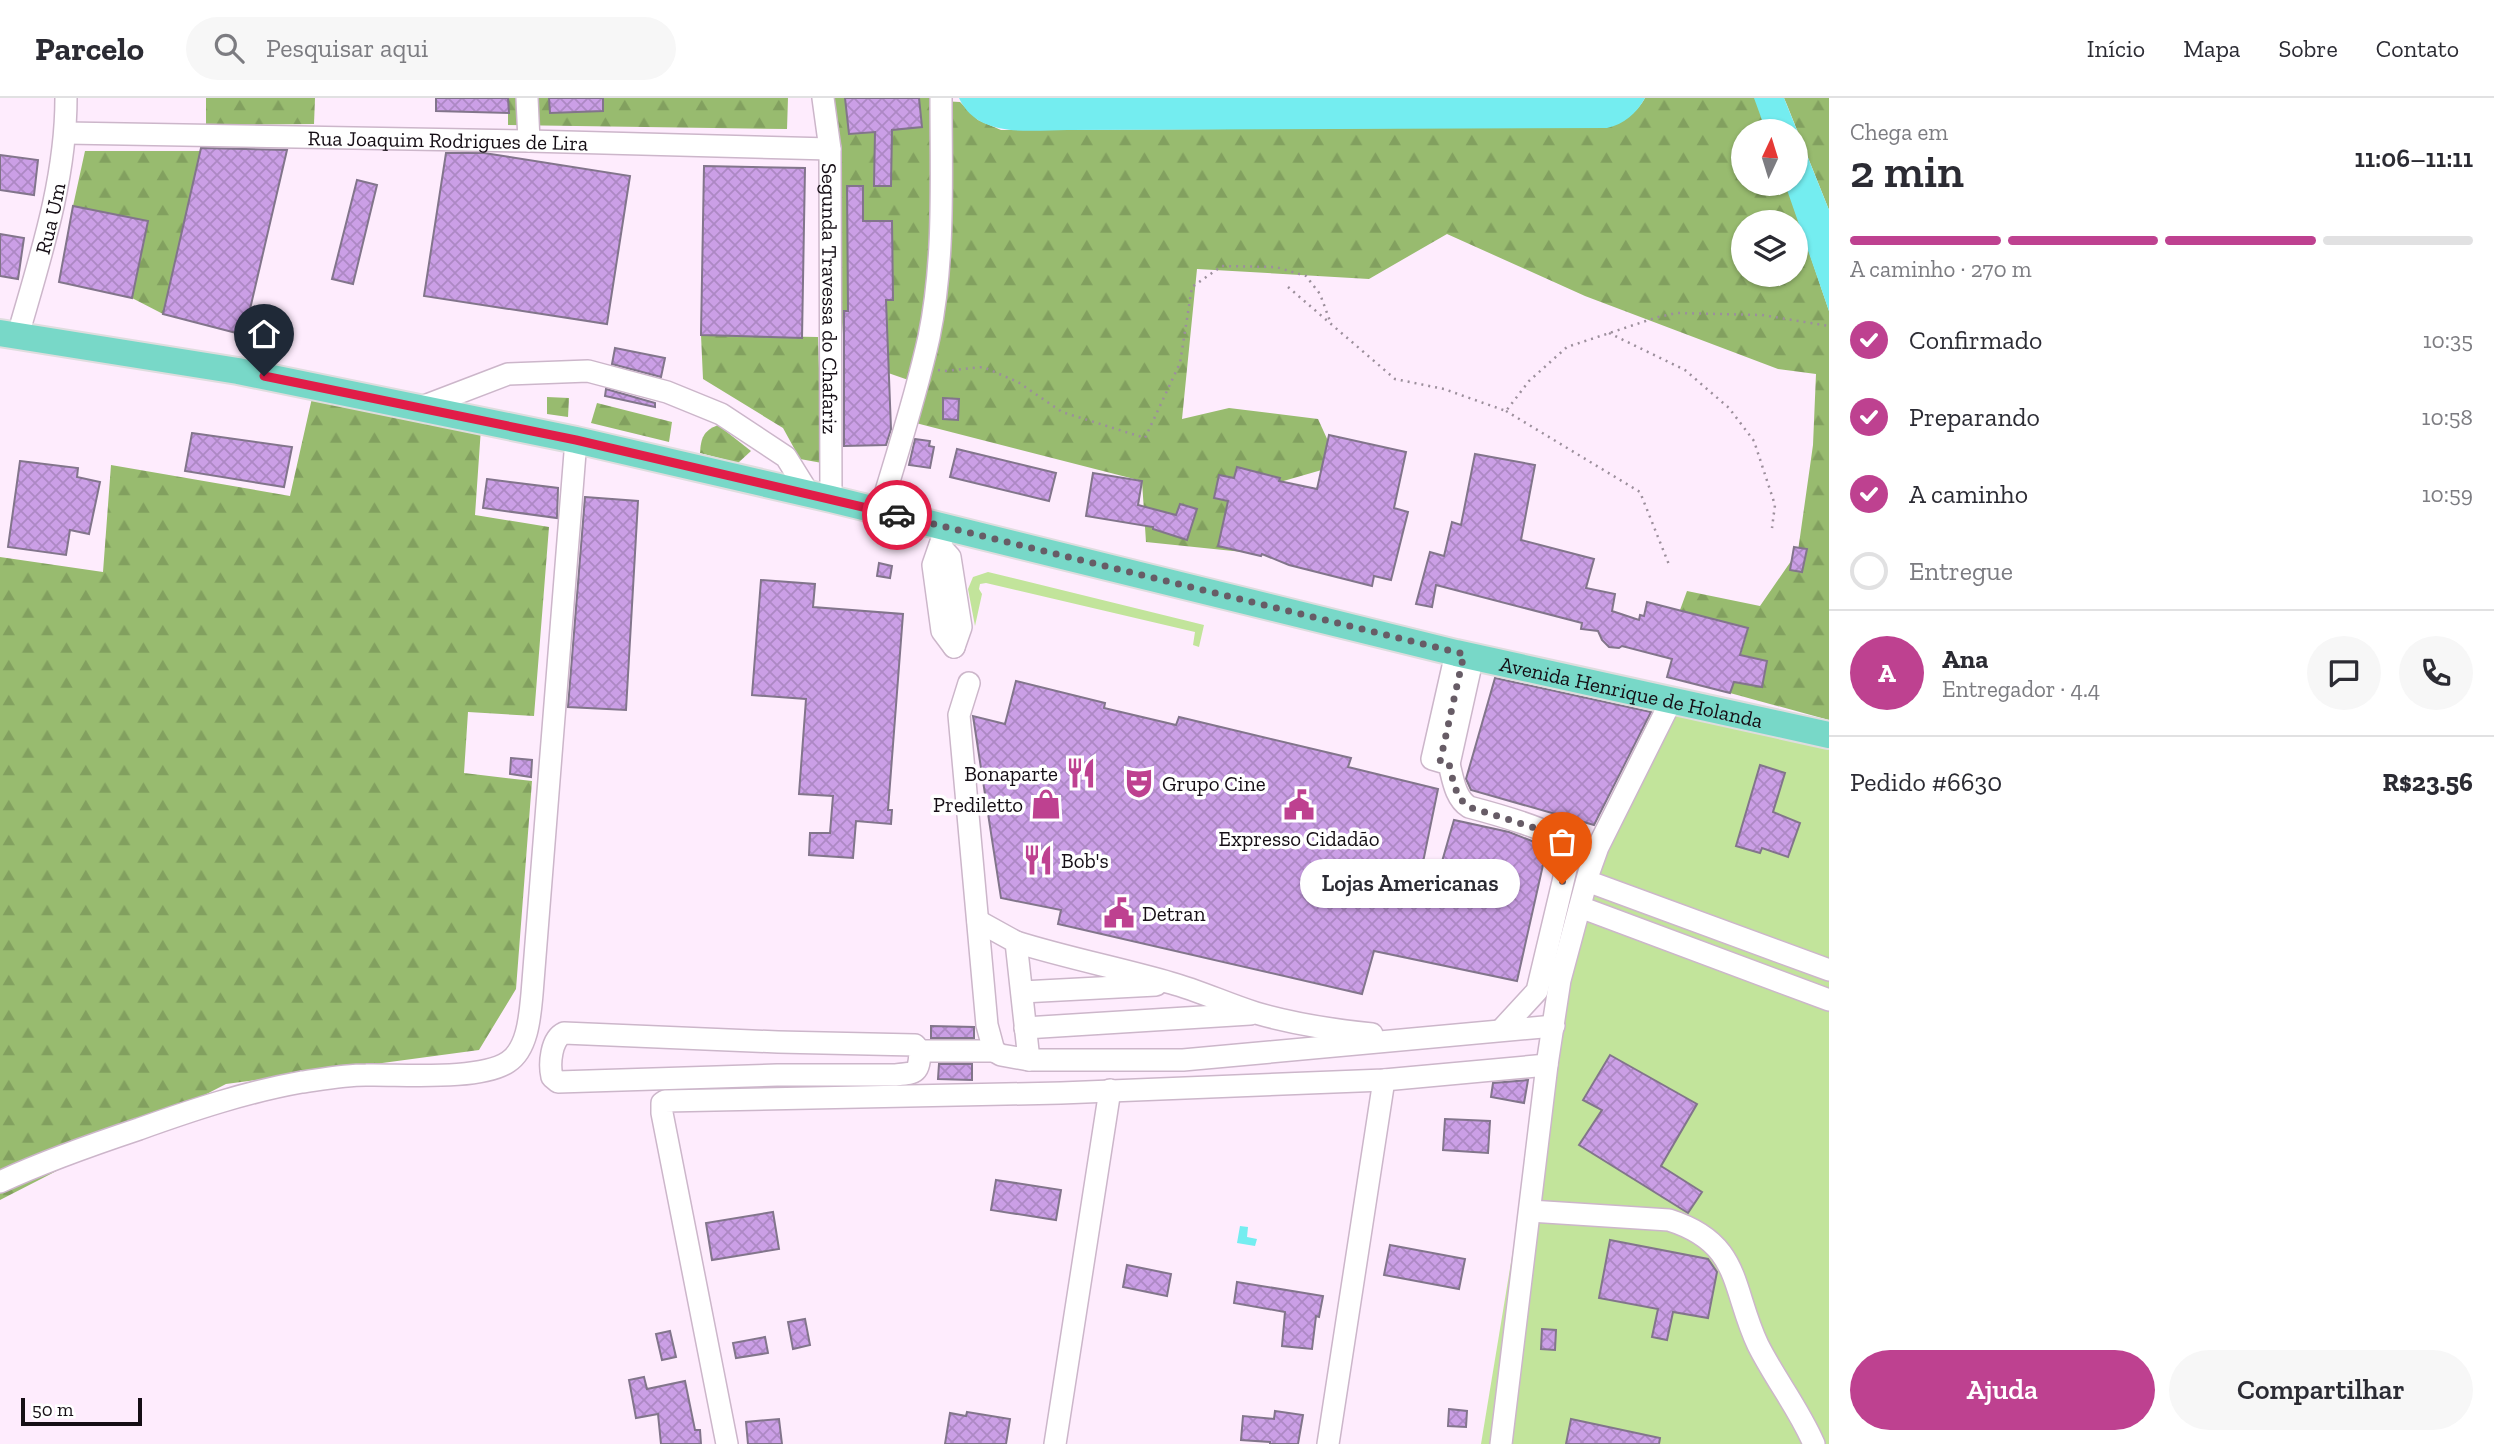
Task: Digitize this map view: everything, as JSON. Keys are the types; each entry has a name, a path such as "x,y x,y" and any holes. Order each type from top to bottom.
{"main road":[{"name":"Avenida Henrique de Holanda","path":"9,334 238,371 576,440 880,511 943,543 1829,735"}],"street":[{"name":"Rua Um","path":"9,334 49,229 66,133 66,98"},
{"path":"527,98 529,141"},
{"name":"Segunda Travessa do Chafariz","path":"820,496 830,149 822,98"},
{"path":"880,511 908,421 929,335 939,264 941,98"},
{"name":"Rua Joaquim Rodrigues de Lira","path":"66,133 830,149"},
{"path":"419,408 508,374 588,371 667,391 721,414 786,457 820,496"},
{"path":"0,1182 46,1161 235,1097 302,1082 362,1075 448,1074 489,1069 508,1062 519,1050 526,1031 532,994 576,440"},
{"path":"943,543 933,565 945,586 942,631 954,647"},
{"path":"1460,653 1436,761 1463,804 1554,834 1565,844 1568,852 1537,991 1502,1029"},
{"path":"968,683 959,715 987,1025 994,1051"},
{"path":"1501,1444 1547,1065 1560,981 1598,847 1672,699"},
{"path":"1587,881 1829,970"},
{"path":"1580,907 1829,1000"},
{"path":"978,921 1016,942 1064,957 1174,984 1257,1013 1322,1028 1424,1038"},
{"path":"1735,965 1743,938"},
{"path":"1016,942 1029,1060"},
{"path":"1022,992 1174,984"},
{"path":"1025,1028 1257,1013"},
{"path":"920,1051 994,1051 1011,1058 1029,1060 1183,1060 1553,1026"},
{"path":"564,1033 904,1044 915,1045 920,1051 918,1068 912,1074 558,1082 551,1073 555,1043 564,1033"},
{"path":"777,1075 778,1042"},
{"path":"727,1444 662,1103 669,1100 1061,1093 1384,1080 1547,1065"},
{"path":"1328,1444 1384,1080"},
{"path":"1055,1444 1110,1090"},
{"path":"1530,1211 1669,1220 1691,1227 1712,1240 1734,1273 1760,1348 1801,1415 1814,1444"}],"path":[{"path":"922,365 945,372 983,367 1017,382 1062,412 1145,438 1180,363 1192,287 1222,266 1276,267 1306,276 1320,294 1331,322"},
{"path":"1288,287 1395,379 1444,389 1506,411 1640,492 1670,568"},
{"path":"1506,411 1529,380 1567,347 1677,313 1762,315 1827,326"},
{"path":"1609,334 1685,370 1728,408 1754,441 1775,505 1772,528"}],"green space":[{"path":"206,98 315,98 314,124 206,125"},
{"path":"508,98 788,98 787,129 508,125"},
{"path":"823,98 938,98 941,101 960,102 978,120 1001,130 1067,130 1594,128 1617,123 1628,117 1645,98 1756,98 1763,119 1731,119 1731,196 1790,196 1795,210 1731,210 1731,287 1808,287 1808,249 1829,311 1829,720 1730,693 1748,629 1680,610 1687,591 1760,606 1798,551 1813,445 1816,374 1778,369 1585,296 1447,234 1369,279 1197,269 1182,419 1229,408 1318,419 1339,465 1280,482 1262,554 1146,542 1142,481 908,421 917,383 845,358"},
{"path":"1784,98 1829,98 1829,210 1808,158 1808,119 1793,119"},
{"path":"85,151 201,151 163,314 132,298 148,221 73,206"},
{"path":"701,335 818,337 822,463 800,459 783,428 703,379"},
{"path":"547,397 569,398 568,417 547,414"},
{"path":"312,398 481,428 475,515 549,527 534,716 468,712 464,773 532,781 516,989 479,1050 226,1084 0,1200 0,557 103,572 111,465 290,496"},
{"path":"597,403 672,422 669,442 591,423"},
{"path":"718,425 751,451 738,463 700,453 704,436"},
{"path":"988,572 1204,625 1199,647 1193,645 1195,632 986,583 980,584 982,594 975,626 968,589 973,577"},
{"path":"1674,703 1829,745 1829,1444 1481,1444 1558,978 1588,869"}],"water":[{"path":"959,98 1645,98 1629,118 1607,128 1022,131 992,126 979,120"},
{"path":"1754,98 1784,98 1792,119 1762,119"},
{"path":"1808,158 1829,210 1829,311 1808,250 1808,210 1794,210 1789,196 1808,196"},
{"path":"1240,1226 1248,1227 1247,1237 1257,1239 1255,1246 1237,1243"}],"building":[{"path":"436,98 508,98 509,113 436,111"},
{"path":"549,98 603,98 603,111 550,113"},
{"path":"845,98 919,98 922,127 892,130 891,186 874,186 875,132 849,134"},
{"path":"201,148 287,150 244,335 163,314"},
{"path":"446,153 484,153 630,176 607,324 424,296"},
{"path":"0,155 38,160 34,195 0,190"},
{"path":"704,166 805,168 802,338 701,335"},
{"path":"357,180 377,185 353,284 332,279"},
{"path":"847,186 863,186 863,221 892,221 893,300 886,300 891,429 886,445 844,446 844,311 848,311"},
{"path":"73,206 148,221 132,298 59,282"},
{"path":"0,234 24,238 18,279 0,276"},
{"path":"615,348 665,358 661,377 612,364"},
{"path":"606,389 655,403 655,407 605,396"},
{"path":"943,398 959,399 958,420 943,419"},
{"path":"192,433 292,447 284,487 185,471"},
{"path":"1329,435 1406,452 1394,508 1408,512 1391,580 1374,576 1372,586 1289,565 1262,554 1261,556 1218,546 1228,501 1214,498 1219,475 1234,478 1237,467 1280,478 1279,481 1317,489"},
{"path":"915,439 930,441 929,446 934,447 930,468 909,465"},
{"path":"957,449 1056,473 1049,501 950,477"},
{"path":"1475,454 1535,465 1521,540 1594,559 1586,588 1615,594 1612,611 1639,620 1640,615 1644,616 1647,602 1748,628 1740,655 1767,661 1762,687 1734,682 1730,693 1667,677 1672,659 1622,646 1609,647 1598,631 1581,629 1582,623 1436,585 1432,607 1416,604 1430,552 1444,556 1452,522 1461,525"},
{"path":"20,461 78,468 77,477 100,482 89,534 70,530 66,555 8,547"},
{"path":"1093,473 1142,481 1138,505 1176,515 1180,504 1197,509 1187,540 1153,527 1086,516"},
{"path":"487,479 558,488 557,518 483,508"},
{"path":"585,497 638,501 626,710 568,707"},
{"path":"1794,547 1807,549 1802,572 1790,570"},
{"path":"879,563 892,566 890,578 877,576"},
{"path":"761,580 815,584 813,607 903,614 888,810 892,810 891,824 856,821 853,858 809,855 810,833 830,833 833,796 799,794 806,699 752,695"},
{"path":"1495,678 1651,712 1594,825 1471,790 1466,779"},
{"path":"1016,681 1105,703 1104,708 1176,725 1179,717 1351,758 1348,767 1438,789 1422,867 1439,872 1454,820 1509,832 1547,847 1517,981 1374,951 1362,994 1058,924 1061,910 1001,898 973,716 1005,724"},
{"path":"511,758 532,760 531,777 510,774"},
{"path":"1760,765 1785,773 1773,812 1800,823 1788,857 1762,848 1760,853 1736,846"},
{"path":"931,1026 974,1027 974,1038 931,1038"},
{"path":"1610,1055 1697,1104 1661,1166 1702,1192 1688,1213 1579,1145 1602,1110 1583,1100"},
{"path":"939,1064 972,1064 972,1080 938,1079"},
{"path":"1528,1080 1524,1103 1491,1097 1493,1083"},
{"path":"1445,1119 1490,1121 1488,1153 1443,1150"},
{"path":"996,1180 1061,1190 1056,1220 991,1210"},
{"path":"773,1212 779,1249 712,1260 706,1223"},
{"path":"1610,1240 1708,1259 1717,1272 1708,1318 1673,1312 1667,1340 1652,1337 1658,1309 1599,1298"},
{"path":"1390,1245 1465,1259 1459,1289 1384,1275"},
{"path":"1127,1265 1171,1274 1167,1296 1123,1287"},
{"path":"1237,1282 1323,1296 1319,1317 1316,1316 1312,1349 1282,1346 1285,1312 1234,1303"},
{"path":"805,1319 810,1345 793,1349 788,1322"},
{"path":"1542,1329 1556,1330 1555,1350 1541,1349"},
{"path":"670,1331 676,1357 662,1360 656,1334"},
{"path":"765,1337 768,1353 736,1358 733,1343"},
{"path":"644,1377 647,1389 685,1381 695,1430 700,1430 701,1444 661,1444 658,1414 636,1418 629,1380"},
{"path":"1449,1409 1467,1411 1466,1427 1448,1426"},
{"path":"1275,1411 1303,1415 1298,1444 1241,1440 1243,1416 1274,1419"},
{"path":"967,1412 1010,1419 1006,1444 945,1444 950,1413 966,1416"},
{"path":"779,1419 782,1444 748,1444 746,1422"},
{"path":"1571,1419 1660,1438 1659,1444 1566,1444"}],"way so far":[{"path":"897,515 1464,654 1440,762 1449,764 1456,791 1463,804 1554,834 1562,840 1568,852 1562,884"}],"place":[{"name":"Bonaparte","path":"1081,773"},
{"name":"Grupo Cine","path":"1139,783"},
{"name":"Prediletto","path":"1046,804"},
{"name":"Expresso Cidadão","path":"1299,805"},
{"name":"Bob's","path":"1038,860"},
{"name":"Lojas Americanas","path":"1562,884"},
{"name":"Detran","path":"1119,913"}],"route":[{"path":"264,376 576,440 897,515"}]}
